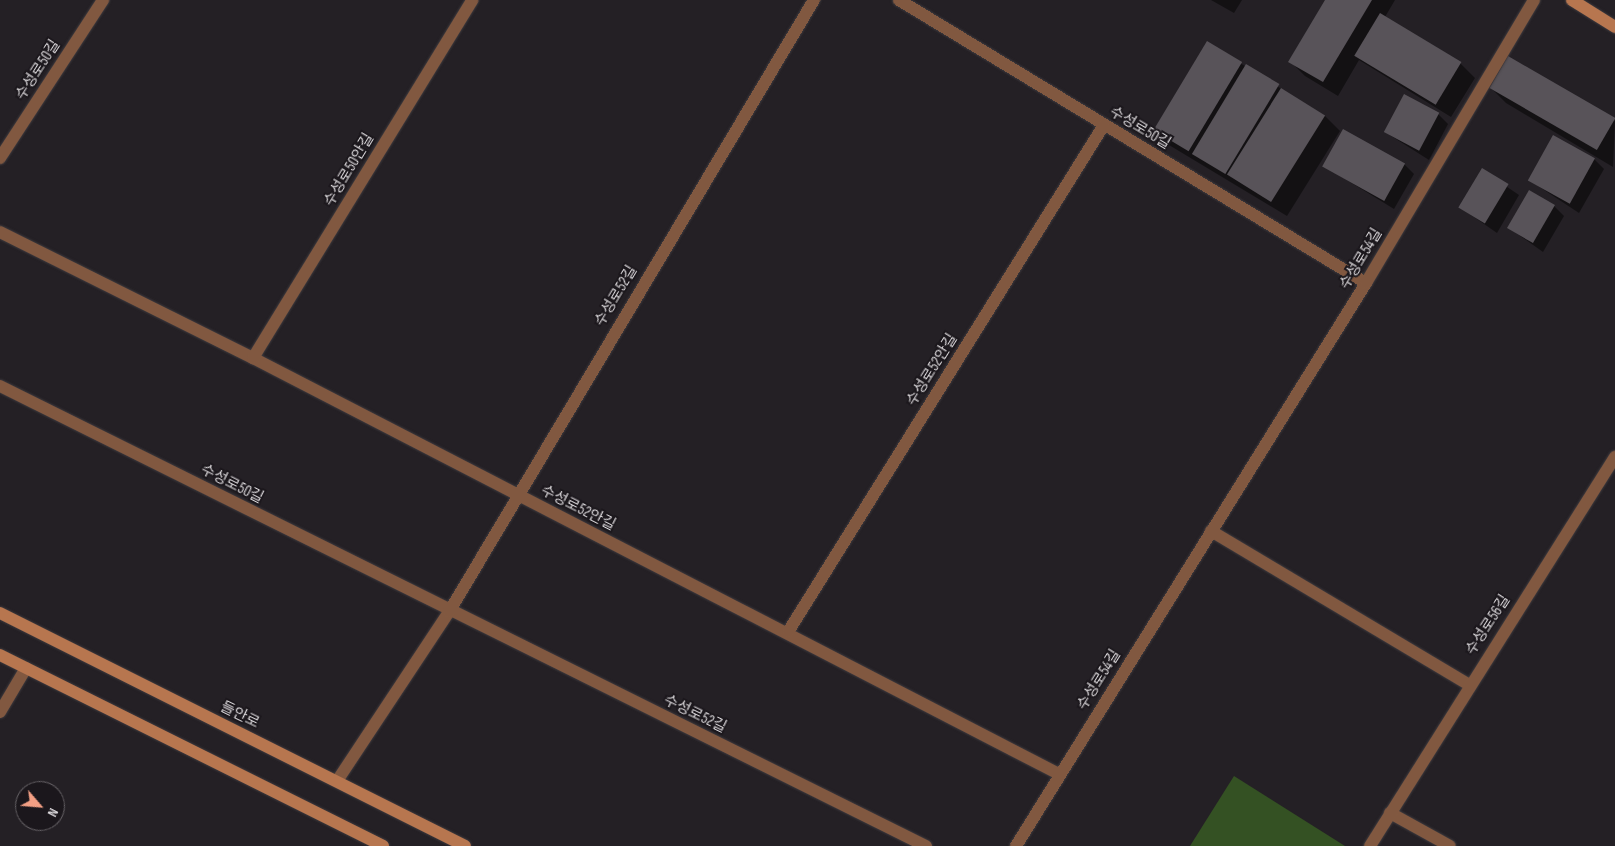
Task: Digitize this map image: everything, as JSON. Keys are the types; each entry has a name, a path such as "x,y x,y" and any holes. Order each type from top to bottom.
{"main road":[{"path":"1572,0 1615,26"},
{"name":"들안로","path":"0,613 466,846"},
{"path":"0,655 384,846"}],"street":[{"name":"수성로50길","path":"0,158 103,0"},
{"name":"수성로50안길","path":"253,358 472,0"},
{"name":"수성로52길","path":"337,780 449,612 515,495 814,0"},
{"name":"수성로50길","path":"899,0 1104,126 1366,283"},
{"name":"수성로54길","path":"1016,846 1210,531 1366,283 1534,0"},
{"name":"수성로52안길","path":"788,632 1104,126"},
{"path":"0,232 253,358 515,495"},
{"name":"수성로50길","path":"0,386 449,612"},
{"name":"수성로56길","path":"1370,846 1469,685 1615,457"},
{"name":"수성로52안길","path":"515,495 788,632 1059,774"},
{"path":"1210,531 1469,685"},
{"name":"수성로52길","path":"449,612 926,846"},
{"path":"0,712 26,668"},
{"path":"1390,813 1450,846"}],"green space":[{"path":"1234,776 1345,846 1190,846"}],"building":[{"path":"1325,0 1372,0 1323,82 1288,62"},
{"path":"1380,13 1461,62 1436,105 1354,56"},
{"path":"1207,41 1242,62 1189,151 1153,130"},
{"path":"1508,56 1615,118 1597,150 1490,88"},
{"path":"1246,64 1279,84 1225,174 1192,154"},
{"path":"1281,88 1325,116 1271,202 1227,175"},
{"path":"1404,94 1439,113 1419,151 1384,132"},
{"path":"1343,129 1405,163 1384,201 1322,167"},
{"path":"1553,135 1595,158 1570,204 1528,180"},
{"path":"1482,168 1509,184 1485,223 1458,207"},
{"path":"1529,190 1555,205 1533,243 1507,228"}]}
